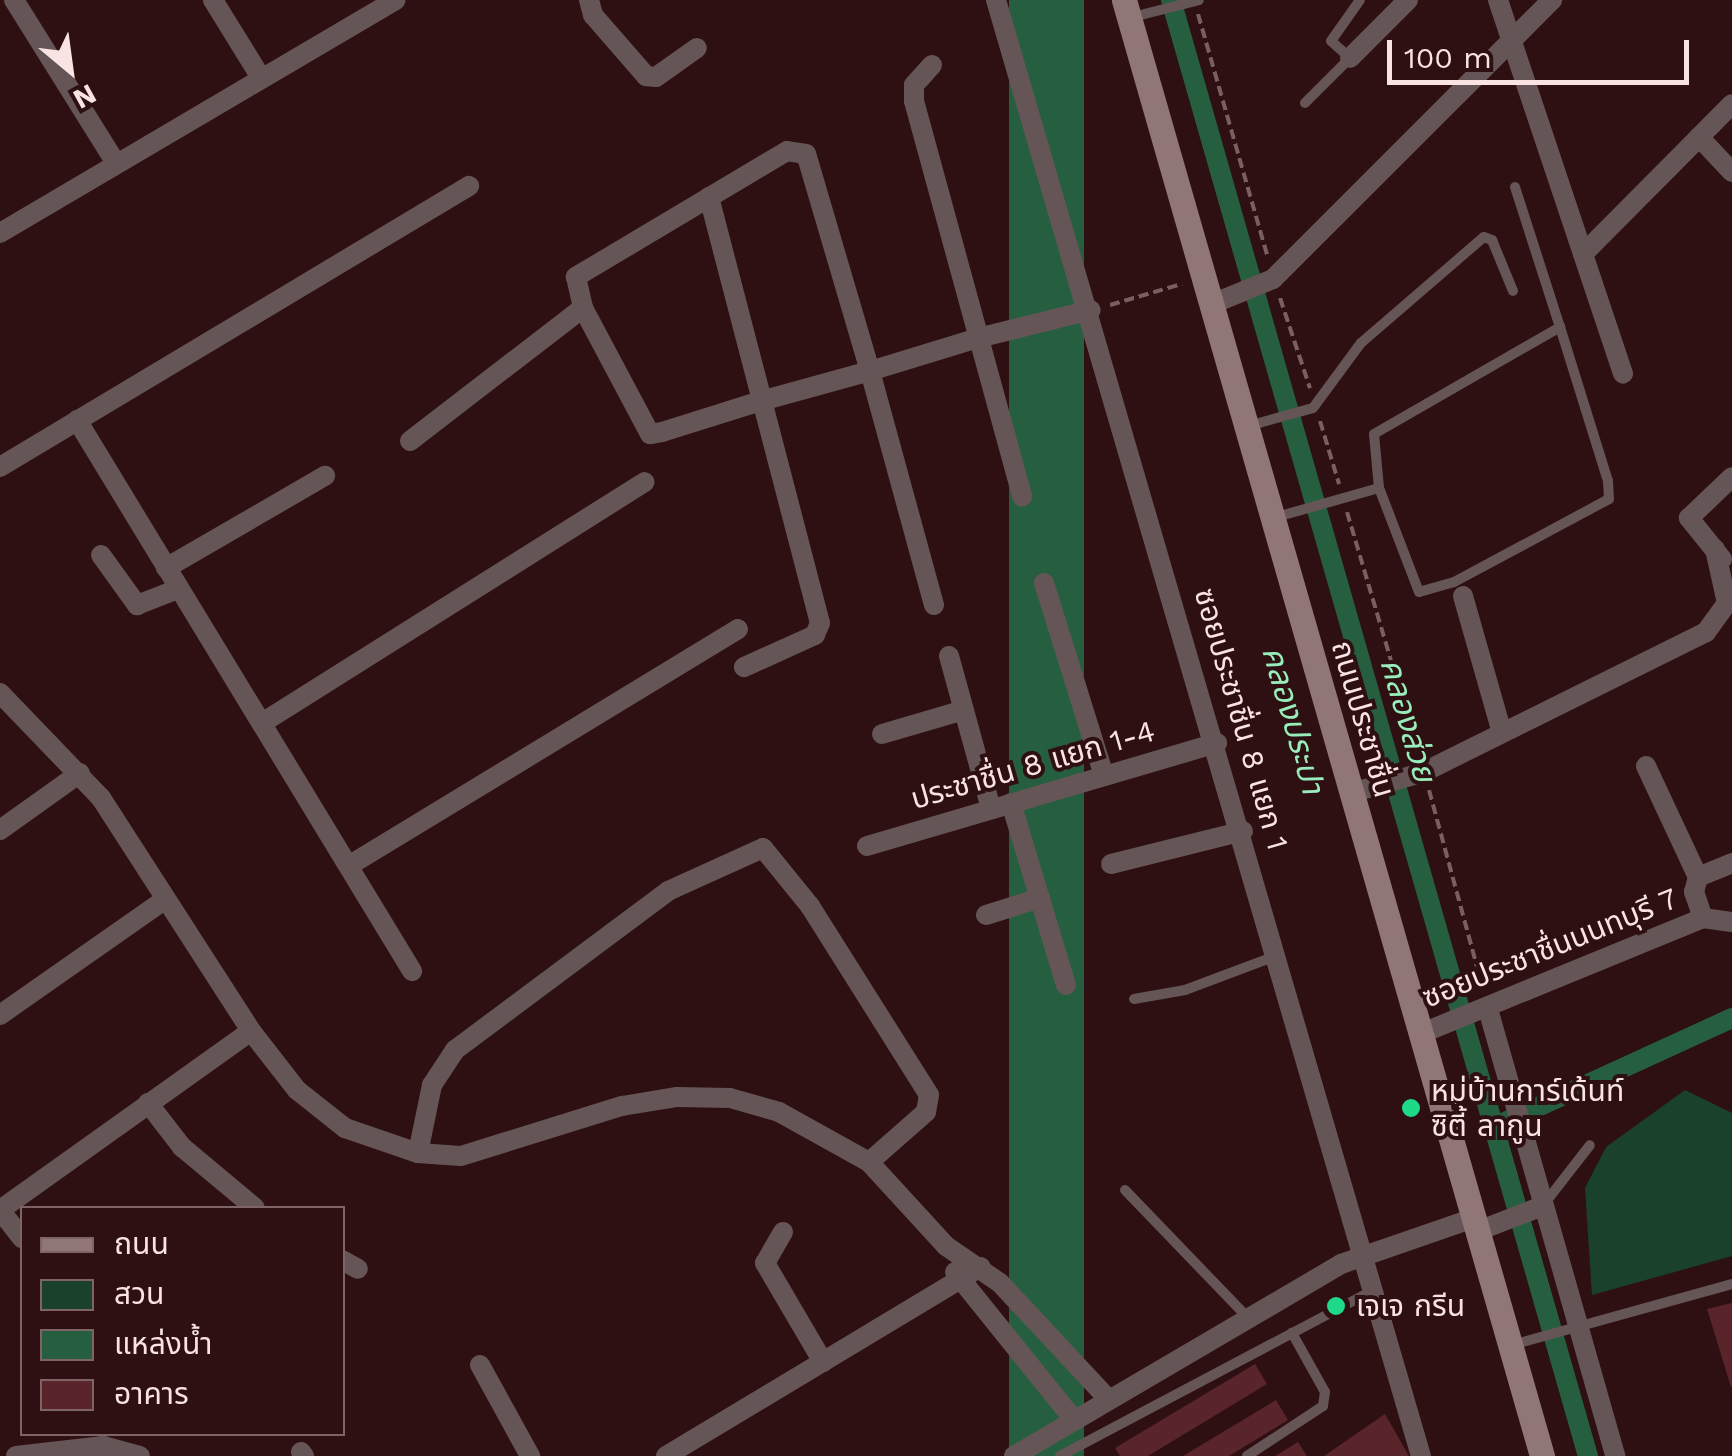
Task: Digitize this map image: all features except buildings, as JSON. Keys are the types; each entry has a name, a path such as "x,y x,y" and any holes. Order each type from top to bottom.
{"main road":[{"name":"ถนนประชาชื่น","path":"1135,10 1212,304 1259,423 1272,518 1420,1034 1476,1225 1522,1342 1542,1456"}],"street":[{"path":"14,0 116,164"},
{"path":"212,0 260,76"},
{"path":"0,233 260,76 396,0"},
{"path":"589,0 593,15 646,76 697,48"},
{"name":"ซอยประชาชื่น 8 แยก 1","path":"996,0 1092,310 1421,1456"},
{"path":"1350,58 1408,0"},
{"path":"1498,0 1623,374"},
{"path":"1212,304 1264,284 1552,0"},
{"path":"932,65 914,85 914,102 1022,498"},
{"path":"1583,254 1732,104"},
{"path":"1700,137 1732,172"},
{"path":"934,605 870,371 806,154 787,151 582,269 574,282 583,308 650,434 870,371 978,338 1092,310"},
{"path":"0,466 469,186"},
{"path":"709,197 820,630 744,667"},
{"path":"410,441 583,308"},
{"path":"77,420 412,971"},
{"path":"166,568 325,476"},
{"path":"1732,477 1689,518 1732,572"},
{"path":"262,723 644,482"},
{"path":"1351,793 1415,774 1706,632 1727,603 1715,550"},
{"path":"101,555 138,605 178,588"},
{"path":"1044,583 1104,776"},
{"path":"1462,596 1502,734"},
{"path":"350,865 738,629"},
{"path":"948,656 964,710 1040,898 1066,986"},
{"path":"0,694 80,773 251,1031 320,1111 345,1128 418,1152 486,1152 622,1106 730,1098 815,1128 868,1162 946,1246 981,1267 1108,1399"},
{"path":"882,734 964,710"},
{"name":"ประชาชื่น 8 แยก 1-4","path":"867,846 1217,743"},
{"path":"1646,766 1698,877 1694,892 1702,918 1732,922"},
{"path":"0,830 80,773"},
{"path":"1112,864 1243,831"},
{"path":"418,1152 432,1085 455,1050 668,891 762,848 810,906 930,1095 926,1112 868,1162"},
{"path":"1698,877 1732,863"},
{"path":"986,915 1040,898"},
{"path":"0,1015 163,901"},
{"name":"ซอยประชาชื่นนนทบุรี 7","path":"1420,1034 1483,1012 1702,918"},
{"path":"1483,1012 1571,1329 1614,1456"},
{"path":"20,1235 0,1210 251,1031"},
{"path":"148,1103 182,1147 253,1206"},
{"path":"1014,1456 1363,1252 1444,1227 1506,1220 1536,1208"},
{"path":"783,1232 765,1263 823,1362"},
{"path":"946,1246 958,1281 1074,1420"},
{"path":"666,1456 981,1267"},
{"path":"480,1365 530,1456"},
{"path":"16,1456 103,1446 140,1456"}],"lane":[{"path":"1305,103 1350,58 1331,41 1360,0"},
{"path":"1135,10 1197,2"},
{"path":"1515,186 1560,327 1608,481 1604,505 1426,592 1409,578 1379,488 1374,434 1560,327"},
{"path":"1259,423 1307,411 1360,342 1484,237 1492,240 1512,291"},
{"path":"1272,518 1379,488"},
{"path":"1134,999 1185,990 1278,955"},
{"path":"1536,1208 1562,1188 1590,1145"},
{"path":"1125,1190 1248,1318"},
{"path":"1522,1342 1732,1284"},
{"path":"1060,1456 1372,1291"},
{"path":"1246,1456 1322,1406 1325,1392 1292,1333"}],"path":[{"path":"1092,310 1170,288"}],"green space":[{"path":"1685,1090 1732,1113 1732,1256 1592,1295 1585,1188 1606,1147"}],"water":[{"path":"1009,0 1084,0 1084,1456 1009,1456"}],"waterway":[{"name":"คลองส่วย","path":"1171,0 1588,1456"},
{"path":"1494,1127 1732,1018"}],"place":[{"name":"หมู่บ้านการ์เด้นท์ ซิตี้ ลากูน","path":"1411,1108"},
{"name":"เจเจ กรีน","path":"1336,1306"}],"water label":[{"name":"คลองประปา","path":"1293,720"}]}
